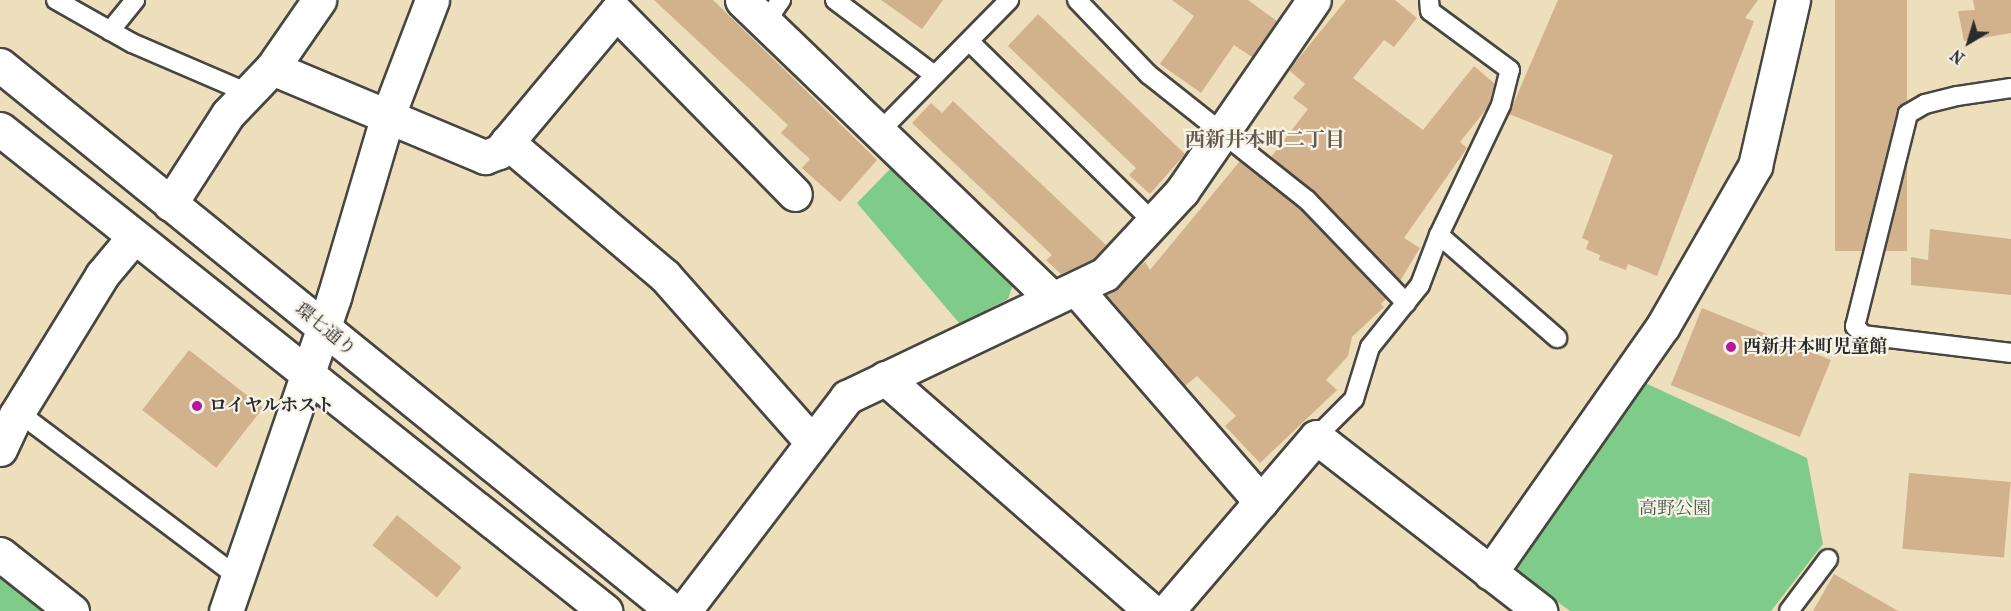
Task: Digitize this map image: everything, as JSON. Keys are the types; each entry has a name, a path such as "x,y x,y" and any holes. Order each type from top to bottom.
{"street":[{"path":"170,204 246,92 272,68 319,0"},
{"path":"226,611 324,328 387,118 432,0"},
{"path":"742,0 773,11 880,131 1064,294 1262,502"},
{"path":"684,611 811,441 847,397 1105,274 1182,191 1314,0"},
{"path":"1490,573 1663,326 1755,166 1793,0"},
{"path":"272,68 485,157 499,152 564,69 622,6 795,194"},
{"name":"環七通り","path":"0,65 663,602 684,611"},
{"path":"0,129 307,377 604,611"},
{"path":"507,142 665,276 811,441"},
{"path":"0,449 8,415 102,275 134,238"},
{"path":"885,378 1151,611"},
{"path":"1167,611 1316,437 1540,611"},
{"path":"0,554 72,611"}],"lane":[{"path":"56,0 110,31 246,92"},
{"path":"110,31 135,0"},
{"path":"835,0 933,74"},
{"path":"880,131 933,74 971,43 1009,0"},
{"path":"1077,0 1148,74 1223,131 1307,200 1406,303"},
{"path":"1316,437 1353,399 1370,347 1420,285 1439,235 1501,105 1510,70 1430,11 1429,0"},
{"path":"971,43 1154,223"},
{"path":"2011,88 1957,96 1925,104 1908,114 1855,326 1863,335 2011,353"},
{"path":"1439,235 1557,338"},
{"path":"8,415 30,421 238,578"},
{"path":"1789,611 1828,559"}],"green space":[{"path":"893,166 1014,281 1008,299 960,324 857,203"},
{"name":"高野公園","path":"1641,381 1807,458 1823,544 1771,611 1570,611 1518,573 1516,559"},
{"path":"0,577 40,610 42,611 0,611"}],"building":[{"path":"654,0 713,0 877,160 840,202 802,168 810,159 781,133 788,125"},
{"path":"881,0 943,0 922,29"},
{"path":"1172,0 1248,0 1277,21 1252,57 1234,45 1201,93 1160,64 1194,16"},
{"path":"1346,0 1395,0 1417,18 1394,47 1384,40 1353,78 1423,130 1474,66 1495,84 1488,107 1460,142 1467,148 1404,238 1420,248 1400,281 1315,192 1271,157 1308,109 1293,98 1305,84 1289,70"},
{"path":"1558,0 1758,0 1745,18 1754,21 1657,276 1628,264 1626,270 1599,260 1600,255 1586,249 1589,241 1582,238 1613,155 1509,114"},
{"path":"1835,0 1907,0 1907,251 1835,251"},
{"path":"1973,0 2011,0 2011,33 1964,41 1958,11 1975,10"},
{"path":"1038,14 1185,154 1150,194 1129,175 1136,168 1008,46"},
{"path":"953,101 1106,245 1094,259 1061,274 1046,260 1052,255 912,123 931,103 942,113"},
{"path":"1240,161 1299,208 1386,299 1381,304 1384,307 1352,337 1348,356 1326,380 1337,390 1260,463 1225,426 1236,416 1197,376 1185,386 1106,294 1145,262 1150,270"},
{"path":"1930,229 2011,239 2011,295 1911,285 1911,257 1928,260"},
{"path":"1702,308 1831,360 1800,437 1671,385"},
{"path":"189,350 263,408 216,468 142,410"},
{"path":"1909,473 2011,482 2004,558 1902,549"},
{"path":"397,515 462,567 437,598 372,545"},
{"path":"1834,574 1898,611 1813,611"}],"place":[{"name":"西新井本町児童館","path":"1731,347"},
{"name":"ロイヤルホスト","path":"197,406"}],"district":[{"name":"西新井本町二丁目","path":"1265,139"}]}
